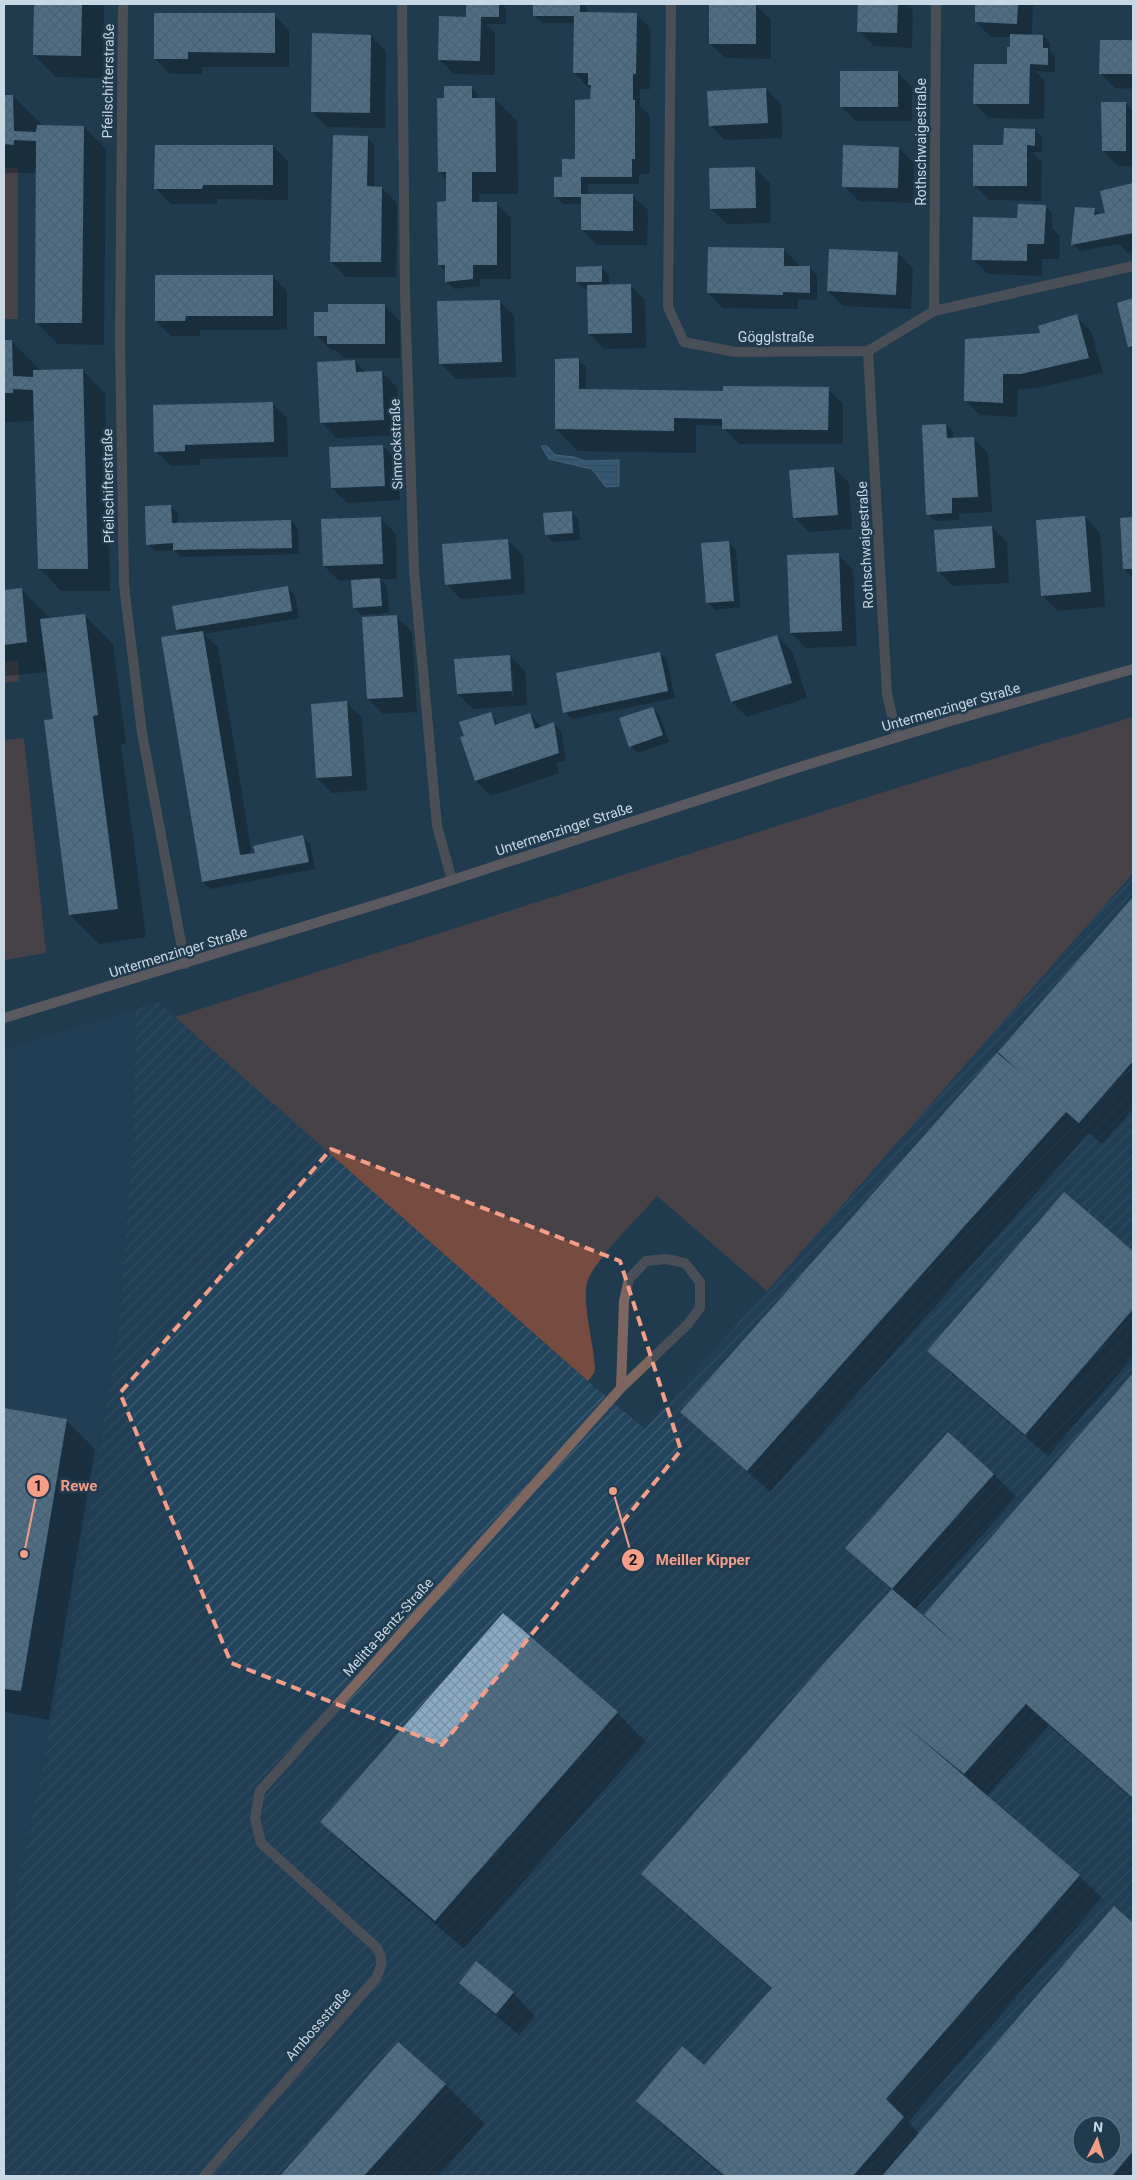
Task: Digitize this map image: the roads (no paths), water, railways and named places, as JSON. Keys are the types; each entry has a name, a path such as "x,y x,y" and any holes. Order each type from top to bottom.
{"street":[{"name":"Pfeilschifterstraße","path":"122,4 120,342 124,585 142,733 185,964"},
{"name":"Simrockstraße","path":"402,4 405,295 414,571 437,826 452,880"},
{"name":"Gögglstraße","path":"671,4 668,307 684,342 735,352 868,351"},
{"name":"Rothschwaigestraße","path":"934,311 936,4"},
{"path":"868,351 934,311 1133,266"},
{"name":"Rothschwaigestraße","path":"868,351 887,694 897,737"},
{"name":"Untermenzinger Straße","path":"4,1018 185,964 452,880 897,737 1133,669"},
{"name":"Melitta-Bentz-Straße","path":"314,1893 262,1844 255,1818 260,1791 620,1388 687,1325 700,1308 700,1282 685,1263 666,1259 646,1261 629,1279 624,1301 620,1388"},
{"name":"Ambossstraße","path":"204,2176 376,1978 382,1968 382,1956 376,1947 314,1893"}],"place":[{"name":"Meiller Kipper","path":"613,1491"},
{"name":"Rewe","path":"24,1554"}]}
